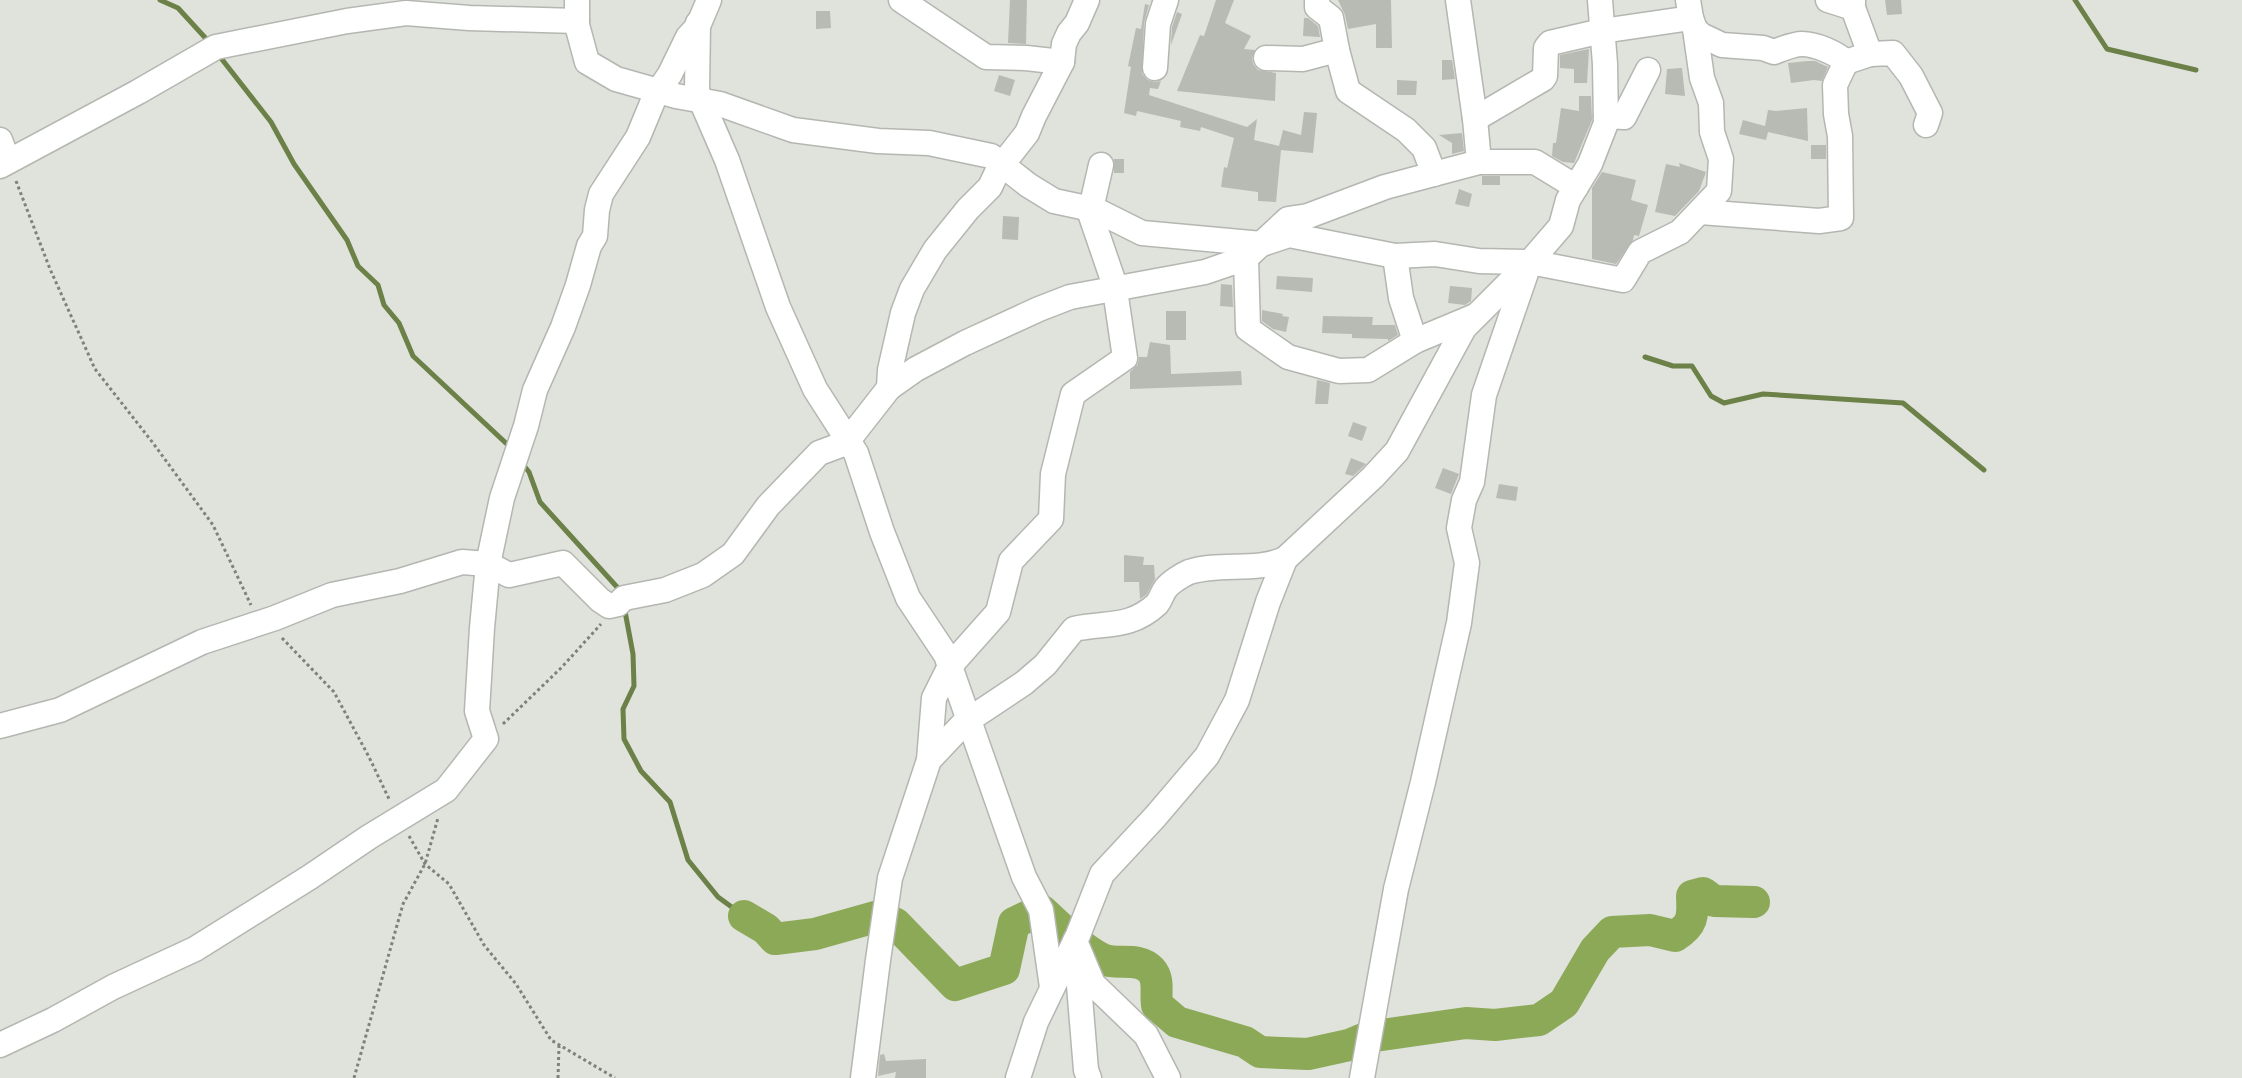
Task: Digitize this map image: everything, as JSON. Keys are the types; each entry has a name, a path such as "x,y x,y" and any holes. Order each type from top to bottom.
{"street":[{"path":"699,0 696,91 727,160 778,307 815,389 856,453 882,532 908,598 946,655 1024,878 1041,910 1052,987"},
{"path":"0,1045 53,1020 113,987 195,949 446,790 486,739 477,711 482,628 489,564 502,498 526,426 535,390 563,327 589,246 595,236 601,194 638,137 658,91 672,70 688,38 698,26 709,0"},
{"path":"901,0 986,57 1062,62"},
{"path":"889,388 903,314 912,289 935,250 990,187 1002,165 1027,133 1062,62 1064,44 1087,0"},
{"path":"1155,68 1158,24 1166,0"},
{"path":"1317,0 1317,7 1331,18 1348,91 1406,130 1424,148 1434,174"},
{"path":"1458,0 1479,162"},
{"path":"1018,1078 1036,1022 1075,941 1102,874 1207,756 1237,700 1268,602 1286,559 1397,452 1464,328 1530,262 1561,226 1566,205 1590,164 1606,123 1605,64 1600,0"},
{"path":"1828,0 1853,4 1870,54"},
{"path":"3,156 138,92 216,47 347,21 406,13 469,18 578,11 587,62 616,79 658,91 720,104 792,130 878,141 929,142 991,156 1028,186 1054,201 1091,209 1142,233 1254,251"},
{"path":"1475,119 1543,79 1546,48 1551,43 1691,16"},
{"path":"1691,16 1701,35 1727,46 1763,48 1774,52 1805,44 1839,55 1846,62"},
{"path":"0,726 60,710 202,642 266,621 332,595 399,581 462,562 489,564 509,575 563,563 609,606 618,604 624,598 665,590 703,575 733,554 768,506 819,453 849,441 889,388 916,369 965,343 1070,297 1205,272 1288,235 1395,256 1435,254 1479,261 1530,262 1623,280 1640,252 1680,232 1719,191 1721,159 1712,132 1711,103 1702,78 1691,16"},
{"path":"1266,58 1303,60 1337,50"},
{"path":"1700,212 1819,221 1841,218 1840,136 1836,114 1835,85 1846,62 1870,54 1893,53 1905,68 1930,113 1926,125"},
{"path":"1605,116 1624,117 1648,70"},
{"path":"1475,316 1415,341 1368,370 1339,371 1288,357 1248,329 1254,251 1288,219 1308,216 1384,187 1479,162 1535,162 1576,187"},
{"path":"863,1078 890,878 929,760 934,698 950,666 998,612 1011,561 1050,519 1053,474 1073,394 1125,358 1114,290 1090,213 1101,165"},
{"path":"1395,256 1401,298 1415,341"},
{"path":"1362,1078 1395,889 1423,782 1459,623 1467,563 1459,528 1464,500 1472,482 1484,395 1497,351 1510,322 1519,288 1530,262"},
{"path":"929,760 968,720 1045,665 1074,629 1115,626 1128,622 1158,602 1166,588 1189,573 1274,563 1286,559"},
{"path":"1075,941 1086,1070 1089,1078"},
{"path":"1075,941 1094,984 1146,1035 1168,1078"}],"path":[{"path":"3,156 95,369 213,525 253,608 334,692 399,819 425,864 449,884 484,945 516,984 551,1040 615,1078"},
{"path":"486,739 562,667 618,604"},
{"path":"354,1078 403,904 425,864 446,790"},
{"path":"558,1078 559,1046"}],"building":[{"path":"1010,0 1027,0 1026,44 1008,43"},
{"path":"1216,0 1234,0 1225,23 1251,36 1244,49 1255,50 1252,58 1258,70 1276,73 1275,101 1177,91 1200,35 1204,36"},
{"path":"1338,0 1391,0 1392,48 1376,48 1376,24 1348,29"},
{"path":"1885,0 1901,0 1902,14 1887,15"},
{"path":"1145,4 1149,5 1144,23 1142,74 1148,80 1161,81 1158,89 1150,88 1149,95 1247,127 1257,119 1254,140 1279,146 1283,130 1301,135 1304,112 1317,113 1313,153 1281,150 1276,202 1258,201 1258,192 1221,187 1224,167 1227,168 1234,138 1201,127 1200,131 1180,127 1181,121 1137,111 1136,116 1124,113 1131,67 1128,66 1136,28 1141,29"},
{"path":"816,11 830,11 831,28 816,29"},
{"path":"1177,12 1182,14 1171,45 1172,27"},
{"path":"1304,18 1308,18 1318,26 1320,37 1303,36"},
{"path":"1589,49 1587,83 1574,83 1574,69 1560,68 1560,55"},
{"path":"1442,60 1452,60 1455,79 1442,80"},
{"path":"1815,61 1828,67 1822,81 1791,83 1788,63"},
{"path":"1682,68 1685,96 1665,94 1667,69"},
{"path":"999,75 1015,80 1010,96 994,91"},
{"path":"1397,80 1417,81 1416,95 1397,95"},
{"path":"1579,96 1591,96 1592,120 1574,163 1563,162 1552,156 1561,108 1579,111"},
{"path":"1807,108 1808,141 1768,132 1766,140 1739,134 1743,120 1765,126 1768,110"},
{"path":"1462,133 1464,151 1452,154 1452,143 1439,135"},
{"path":"1811,145 1826,145 1826,159 1811,159"},
{"path":"1114,159 1124,159 1124,173 1114,173"},
{"path":"1679,163 1706,172 1699,191 1675,216 1655,212 1666,164 1680,167"},
{"path":"1602,172 1636,180 1631,200 1648,205 1639,236 1634,235 1616,264 1592,259 1592,188"},
{"path":"1482,176 1500,176 1500,185 1482,185"},
{"path":"1459,189 1472,194 1469,207 1455,204"},
{"path":"1003,216 1019,217 1018,240 1002,239"},
{"path":"1277,276 1313,278 1312,292 1276,289"},
{"path":"1221,284 1232,285 1233,307 1220,306"},
{"path":"1450,286 1472,288 1471,301 1465,305 1448,303"},
{"path":"1262,310 1289,317 1286,332 1273,329 1262,321"},
{"path":"1166,311 1186,311 1186,340 1166,340"},
{"path":"1323,316 1373,317 1372,325 1395,325 1398,335 1388,341 1388,339 1352,338 1352,334 1322,333"},
{"path":"1150,342 1170,345 1171,374 1241,371 1242,385 1130,389 1130,372 1138,364 1139,357 1147,357"},
{"path":"1317,380 1330,383 1328,404 1315,404"},
{"path":"1353,422 1367,427 1362,441 1348,436"},
{"path":"1351,458 1366,464 1353,476 1345,474"},
{"path":"1443,468 1459,474 1451,494 1435,488"},
{"path":"1499,484 1518,487 1516,501 1496,498"},
{"path":"1124,555 1144,557 1143,565 1154,565 1155,579 1147,594 1140,599 1139,582 1124,582"},
{"path":"884,1054 886,1061 926,1059 926,1078 895,1078 896,1072 878,1076 880,1055"}],"waterway":[{"path":"160,0 178,8 210,43"},
{"path":"2075,0 2107,49 2196,70"},
{"path":"217,53 271,122 294,164 347,240 358,266 378,285 384,305 399,323 413,356 510,447"},
{"path":"1645,357 1673,366 1692,366 1711,396 1724,403 1763,394 1903,403 1984,470"},
{"path":"521,462 529,472 540,502 617,587 620,595"},
{"path":"624,606 633,654 634,686 623,709 624,739 641,771 670,802 688,860 718,897 744,916"},
{"path":"744,916 766,929 775,939 815,934 879,916 896,924 955,985 1004,969 1014,923 1041,910 1078,943 1102,959 1140,963 1151,970 1156,982 1157,1005 1177,1022 1245,1042 1260,1052 1308,1054 1349,1045 1368,1037 1466,1023 1495,1025 1539,1020 1564,1003 1595,950 1612,932 1650,930 1675,936 1691,920 1692,896 1703,893 1714,901 1754,902"}]}
